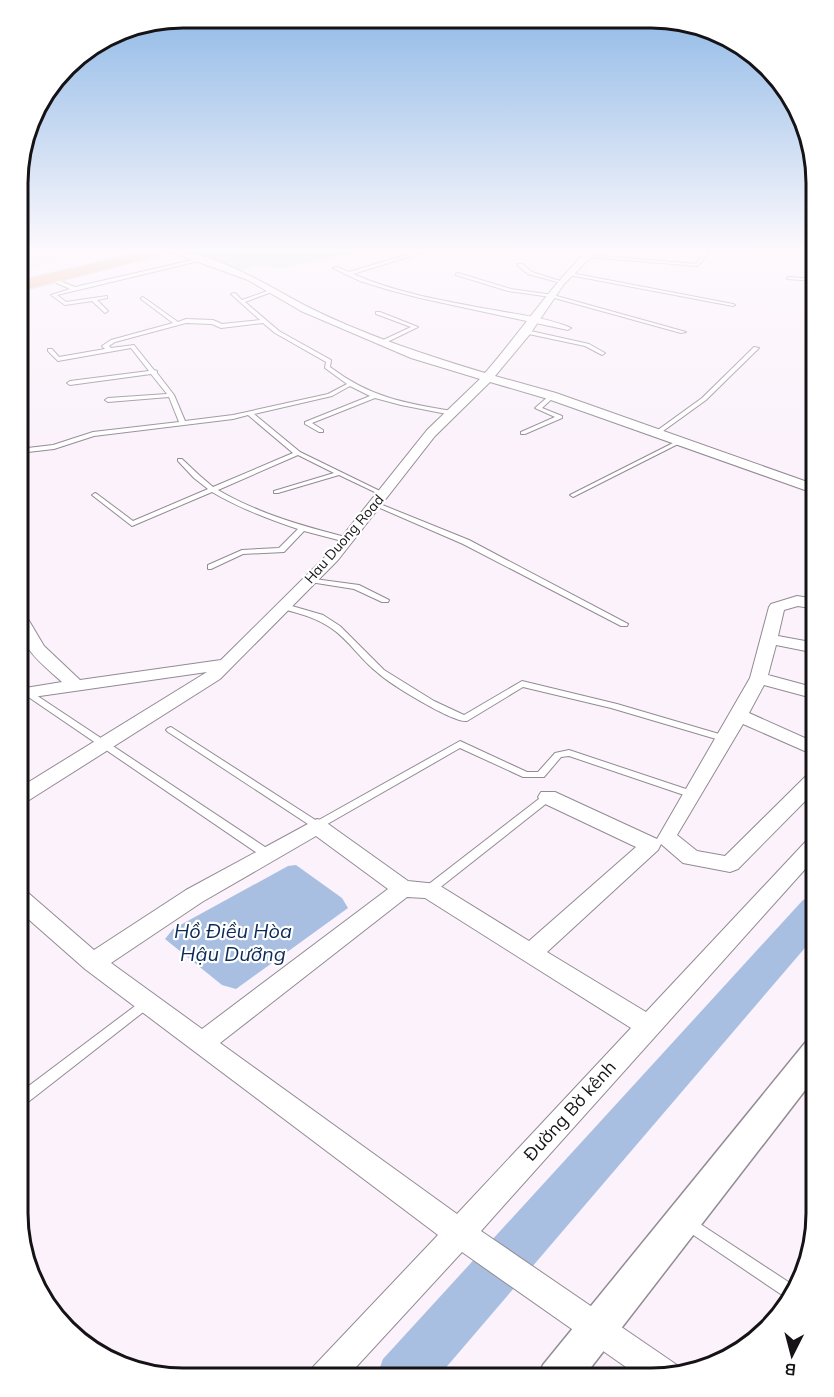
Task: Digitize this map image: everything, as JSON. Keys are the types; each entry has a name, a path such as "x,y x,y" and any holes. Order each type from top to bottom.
{"street":[{"path":"325,316 381,343 486,379 552,396 657,433 677,443 806,487"},
{"name":"Hau Duong Road","path":"28,792 214,675 226,664 310,580 346,540 431,433 486,379 537,316"},
{"path":"805,789 730,864 691,858 666,837 759,678 777,607 797,601 806,602"},
{"path":"28,633 37,649 76,686"},
{"path":"770,639 806,646"},
{"path":"28,692 226,664"},
{"path":"759,678 806,691"},
{"path":"739,715 805,745"},
{"path":"530,954 651,845 548,797"},
{"path":"93,963 194,896 317,826 403,889 429,890 646,1025"},
{"name":"Đường Bờ kênh","path":"334,1368 461,1234 646,1025 805,854"},
{"path":"203,1042 403,889"},
{"path":"28,906 93,963 461,1234 486,1249 654,1368"},
{"path":"565,1368 805,1066"}],"lane":[{"path":"167,316 178,324"},
{"path":"259,316 278,332 329,361 327,367 348,385 385,400 452,413"},
{"path":"381,343 415,327 386,316"},
{"path":"514,316 568,328"},
{"path":"625,316 683,332"},
{"path":"110,350 105,346 113,341 186,321 213,321 221,326 264,321"},
{"path":"526,332 587,345 602,353"},
{"path":"50,350 58,359 132,346 155,372 171,395 182,422"},
{"path":"657,433 704,399 756,348"},
{"path":"70,383 155,372"},
{"path":"28,450 54,447 93,434 233,417 330,395 348,385"},
{"path":"108,400 171,395"},
{"path":"321,431 307,423 374,396"},
{"path":"523,433 560,417 538,408 552,396"},
{"path":"249,413 298,453 340,473 379,499 624,624"},
{"path":"573,495 677,443"},
{"path":"95,495 132,524 298,453"},
{"path":"180,460 191,474 250,511 346,540"},
{"path":"276,492 340,473"},
{"path":"211,567 242,552 280,550 303,528"},
{"path":"310,580 356,587 385,600"},
{"path":"282,606 320,617 337,627 381,672 431,703 464,719 522,684 614,706 723,738"},
{"path":"28,696 267,854"},
{"path":"171,730 317,826 460,744 525,775 541,775 558,755 569,753 691,794"},
{"path":"429,890 548,797"},
{"path":"28,1094 148,1002"},
{"path":"682,1219 785,1289"}],"water":[{"name":"Hồ Điều Hòa Hậu Dưỡng","path":"296,865 342,898 348,908 236,989 222,985 165,939 173,929 288,866"}],"waterway":[{"path":"411,1368 805,922"}]}
